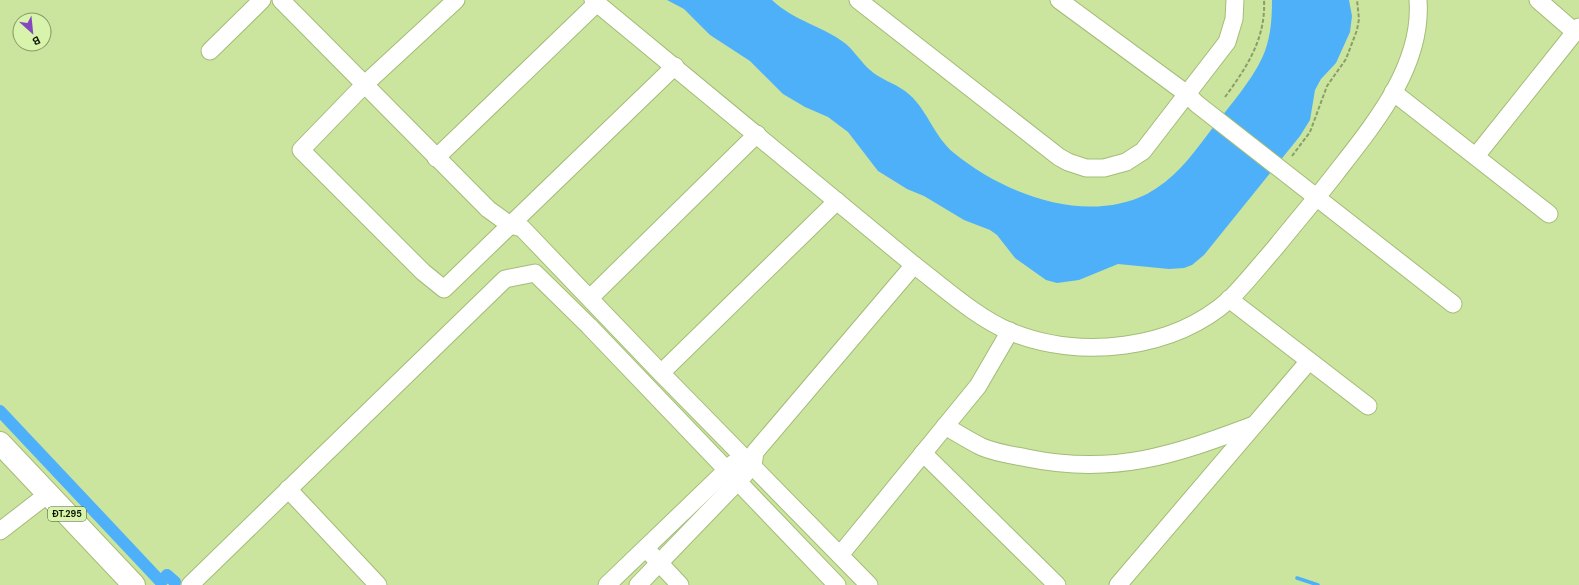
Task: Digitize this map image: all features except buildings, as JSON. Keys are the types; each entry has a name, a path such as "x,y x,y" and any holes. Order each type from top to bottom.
{"main road":[{"name":"ĐT.295","path":"0,443 134,585"}],"street":[{"path":"210,51 262,0"},
{"path":"281,0 488,209 510,225 522,228 590,298 661,373 743,466 837,585"},
{"path":"456,0 364,85 301,150 423,272 444,289 675,66"},
{"path":"858,0 1059,157 1077,166 1104,168 1135,158 1151,141 1227,42 1234,19 1235,0"},
{"path":"1060,0 1187,94 1196,104 1453,304"},
{"path":"436,158 595,1 914,265 958,299 1010,331 1036,340 1084,346 1142,342 1175,332 1193,324 1229,299 1257,269 1316,198 1372,127 1393,92 1412,51 1418,0"},
{"path":"1476,156 1577,29 1538,0"},
{"path":"1393,92 1549,214"},
{"path":"590,298 757,134"},
{"path":"661,373 837,201"},
{"path":"638,585 743,466 914,265"},
{"path":"199,582 288,489 505,279 535,273 589,326 840,555 869,585"},
{"path":"1229,299 1368,406"},
{"path":"840,555 978,386 1010,331"},
{"path":"1118,585 1309,361"},
{"path":"945,426 984,447 1000,452 1048,462 1101,465 1165,456 1254,425"},
{"path":"923,453 1056,585"},
{"path":"607,585 646,548 743,466"},
{"path":"288,489 378,585"},
{"path":"0,531 48,494"},
{"path":"646,548 680,585"}],"path":[{"path":"1225,97 1256,49 1263,23 1264,0"},
{"path":"1292,156 1310,132 1326,86 1346,59 1357,30 1359,13 1357,0"}],"water":[{"path":"667,0 772,0 790,13 828,32 846,44 874,73 905,91 919,105 947,146 974,168 1021,192 1046,200 1072,205 1098,206 1123,203 1147,194 1173,175 1195,151 1240,94 1260,61 1265,51 1270,32 1272,0 1349,0 1352,16 1350,32 1336,63 1321,79 1315,90 1310,120 1300,136 1204,255 1192,265 1184,268 1169,269 1118,264 1079,280 1057,283 1046,280 1015,258 997,235 990,230 964,220 924,196 907,189 878,171 848,132 828,117 805,107 783,94 750,61 710,35 684,9"}],"waterway":[{"path":"0,411 161,582 167,575 175,582"},
{"path":"1297,578 1318,585"}]}
